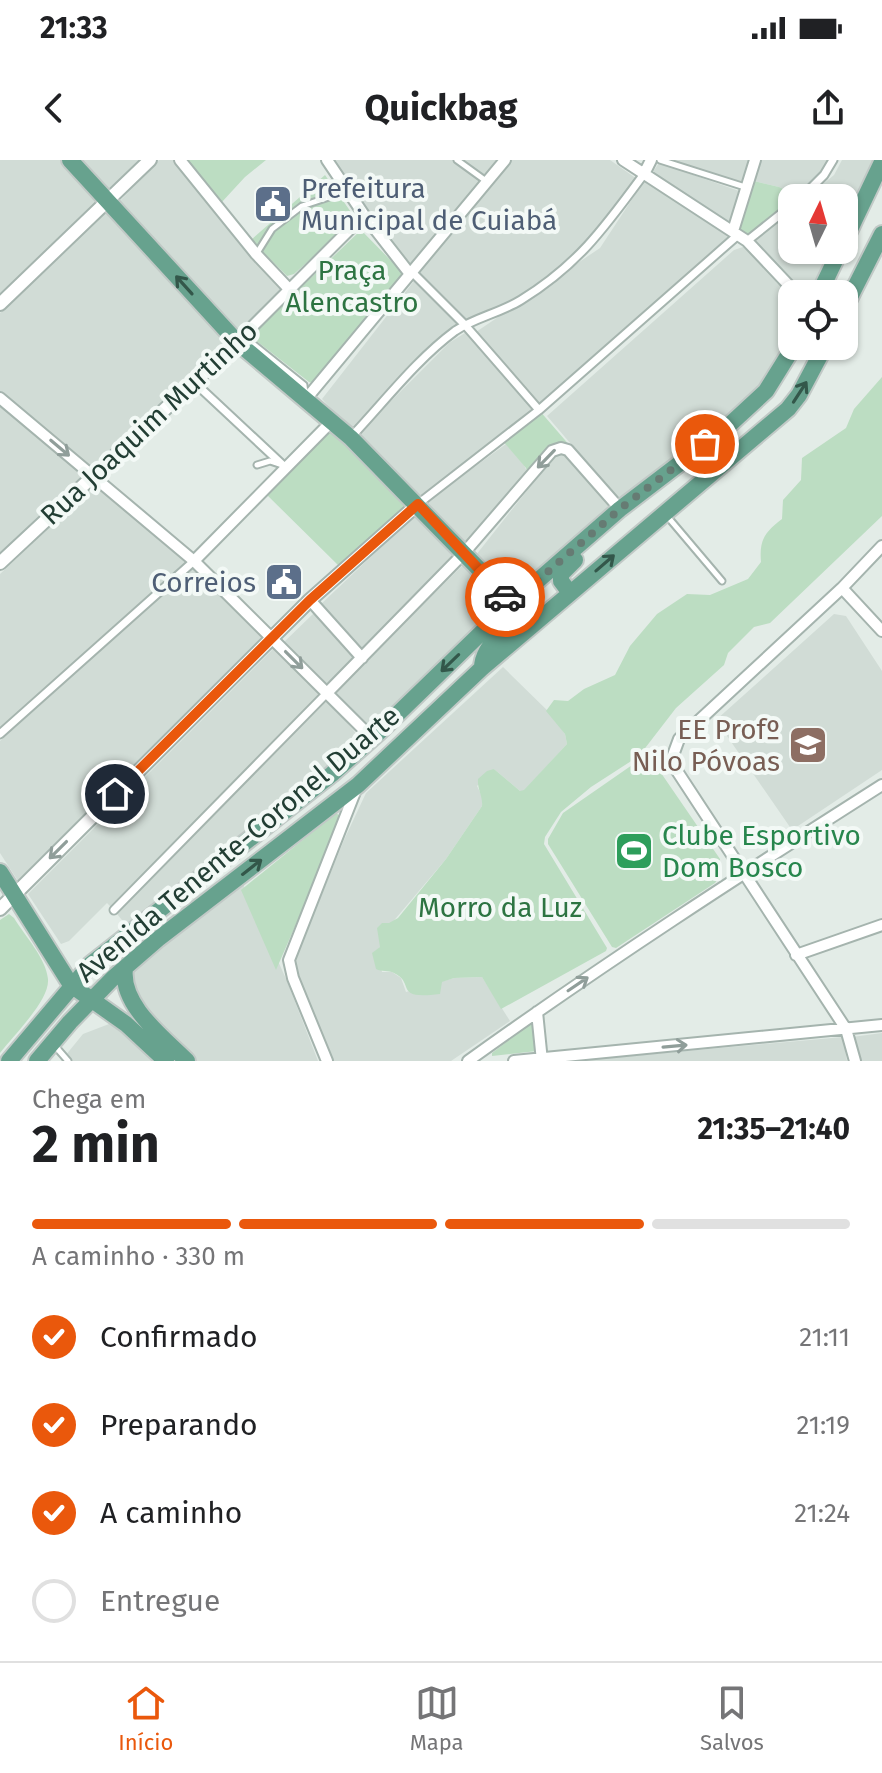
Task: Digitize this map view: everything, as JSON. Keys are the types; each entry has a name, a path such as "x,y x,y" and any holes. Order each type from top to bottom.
{"main road":[{"path":"70,160 237,342 351,438 512,603 510,618 483,654 482,668"},
{"path":"858,208 877,163"},
{"path":"858,281 882,234"},
{"name":"Avenida Tenente-Coronel Duarte","path":"9,1061 91,964 332,774 512,603 620,509 726,428 766,391 785,360"},
{"name":"Avenida Tenente-Coronel Duarte","path":"37,1061 90,1000 158,939 358,785 482,668 788,409 818,360"},
{"path":"570,593 561,581 561,574 592,545 600,528"},
{"path":"0,872 71,985 137,1033 166,1061"},
{"path":"125,968 126,985 139,1011 187,1061"}],"street":[{"path":"0,304 150,160"},
{"path":"180,160 256,254 289,289"},
{"path":"327,160 364,215 411,273 465,325 539,410"},
{"path":"306,399 505,160"},
{"path":"623,160 739,236 783,280"},
{"path":"351,438 429,353 465,325 518,301 559,274 598,236 651,160"},
{"path":"739,236 746,187 755,160"},
{"path":"815,184 833,160"},
{"path":"0,909 310,600 418,504 539,410 739,236 778,213"},
{"name":"Rua Joaquim Murtinho","path":"1,559 195,383 364,215"},
{"path":"195,383 286,468"},
{"path":"0,398 194,561 372,738"},
{"path":"0,734 194,561 332,421"},
{"path":"114,910 464,553 550,453 558,448 568,450 620,509"},
{"path":"855,1061 846,1029 673,765 675,745 693,725 842,588 882,546"},
{"path":"842,588 882,631"},
{"path":"310,600 362,658"},
{"path":"327,1061 293,978 289,960 358,785"},
{"path":"468,1061 743,874 882,785"},
{"path":"796,955 882,925"},
{"path":"537,1012 542,1060"},
{"path":"514,1061 882,1025"}],"lane":[{"path":"457,160 487,182"},
{"path":"660,160 746,187"},
{"path":"256,254 275,227 302,206 348,191"},
{"path":"257,465 270,461 286,468"},
{"path":"664,512 722,581"},
{"path":"52,1042 68,1061"}],"shaded area":[{"path":"0,160 62,160 101,202 0,298"},
{"path":"80,160 144,160 111,194"},
{"path":"159,160 174,160 285,289 241,335 118,203"},
{"path":"333,160 501,160 410,270"},
{"path":"511,160 610,160 637,179 597,240 554,279 600,248 644,181 734,236 540,406 476,332 541,288 481,319 464,321 417,272"},
{"path":"666,160 753,160 745,185"},
{"path":"757,160 838,160 818,184 778,184 778,187 750,180"},
{"path":"842,160 882,160 858,213 858,184 823,184 834,175"},
{"path":"659,163 742,192 732,228 650,176"},
{"path":"107,211 229,343 92,469 0,393 0,313"},
{"path":"778,221 778,264 834,264 825,280 793,280 755,240"},
{"path":"750,248 779,280 780,360 761,391 622,499 617,498 547,416 734,250"},
{"path":"414,281 461,325 353,432 322,399"},
{"path":"468,331 536,410 420,500 356,436 449,343"},
{"path":"0,400 90,476 0,560"},
{"path":"506,444 528,474 465,548 425,503"},
{"path":"556,454 564,454 617,509 529,581 518,581 502,575 476,555"},
{"path":"96,483 189,562 0,731 0,574"},
{"path":"415,515 455,559 362,653 319,606"},
{"path":"463,565 491,593 491,619 373,734 332,693"},
{"path":"194,566 264,635 18,881 0,853 0,741"},
{"path":"315,612 360,657 327,689 283,643"},
{"name":"EE Profº Nilo Póvoas","path":"834,614 846,616 882,671 882,770 792,830 716,720"},
{"path":"276,646 323,696 112,908 107,903 69,941 61,944 28,894"},
{"path":"503,667 552,715 565,734 567,744 524,791 494,769 477,786 483,798 482,806 446,859 380,937 378,951 382,972 392,972 401,978 406,992 454,978 482,977 510,1021 451,1061 331,1061 296,972 296,957 344,840 366,793"},
{"path":"327,698 363,742 126,925 117,914"},
{"path":"243,884 287,981 318,1061 194,1061 134,996 128,977 150,956"},
{"path":"109,1024 129,1031 162,1061 61,1061 83,1034"},
{"path":"882,1033 882,1061 856,1061 852,1037"},
{"path":"843,1037 847,1061 575,1061"}],"green space":[{"path":"187,160 266,160 221,203"},
{"path":"325,175 353,215 353,221 294,274 287,276 251,240"},
{"path":"750,180 778,187 778,213 750,236 736,227"},
{"name":"Praça Alencastro","path":"361,230 404,277 312,383 250,336"},
{"name":"Morro da Luz","path":"882,377 882,516 770,623 754,627 728,653 724,665 676,708 639,756 591,787 561,812 545,837 544,844 606,951 501,1009 482,977 454,978 442,982 440,994 416,995 407,990 400,977 376,969 372,953 380,947 377,928 398,918 446,859 482,806 478,779 494,769 520,791 524,790 567,744 565,734 546,711 554,700 568,701 584,689 615,675 630,646 657,614 687,594 710,595 748,579 761,562 764,537 782,519 783,500 801,480 802,458 846,428 854,409"},
{"path":"539,410 571,447 561,448 528,474 502,440"},
{"path":"333,425 408,507 340,567 265,493"},
{"name":"Clube Esportivo Dom Bosco","path":"648,754 720,859 720,876 715,883 616,948 612,947 548,844 548,839 563,813"},
{"path":"336,813 341,821 276,970 241,890"},
{"path":"9,914 39,955 48,979 37,1007 0,1053 0,920"},
{"path":"534,1024 537,1051 492,1056 492,1053"}],"way so far":[{"path":"505,597 512,603 620,509 705,444"}],"place":[{"name":"Prefeitura Municipal de Cuiabá","path":"273,204"},
{"name":"Correios","path":"284,582"},
{"name":"EE Profº Nilo Póvoas","path":"808,745"},
{"name":"Clube Esportivo Dom Bosco","path":"634,851"}],"route":[{"path":"115,794 310,600 418,504 505,597"}]}
